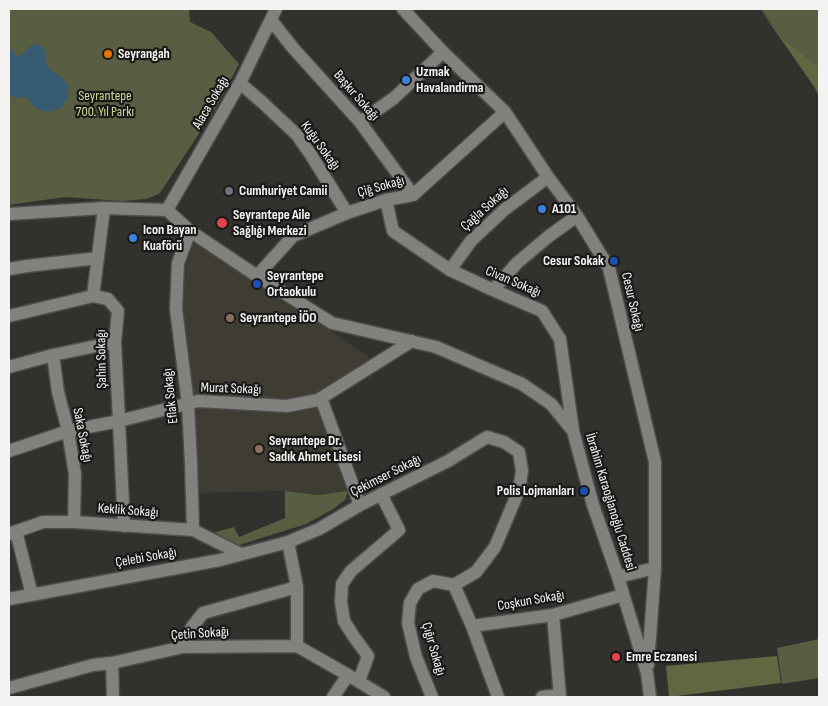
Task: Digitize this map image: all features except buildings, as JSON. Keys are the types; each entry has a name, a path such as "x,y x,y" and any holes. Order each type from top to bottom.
{"street":[{"name":"Cesur Sokağı","path":"403,9 443,52 505,112 609,268 655,462 655,568 647,673"},
{"name":"Alaca Sokağı","path":"167,210 240,83 274,14"},
{"name":"Başkır Sokağı","path":"274,14 293,48 360,122 412,195"},
{"path":"360,122 394,98 443,52"},
{"name":"Kuğu Sokağı","path":"240,83 297,135 347,213"},
{"name":"Çiğ Sokağı","path":"257,276 294,236 347,213 386,200 412,195 505,112"},
{"name":"Çağla Sokağı","path":"450,270 471,241 504,210 548,177"},
{"name":"Civan Sokağı","path":"386,200 392,231 450,270 542,311 560,339 573,431"},
{"path":"9,316 93,296 104,208"},
{"path":"9,214 104,208 167,210"},
{"name":"İbrahim Karaoğlanoğlu Caddesi","path":"167,210 190,231 332,323 436,347 522,384 551,404 573,431 593,505 618,577 647,673 650,697"},
{"path":"493,290 517,263 576,216"},
{"name":"Eflak Sokağı","path":"190,231 178,263 176,309 188,404 192,463 193,530"},
{"path":"9,269 98,258"},
{"name":"Şahin Sokağı","path":"93,296 108,299 118,311 114,342 120,421 124,526"},
{"name":"Murat Sokağı","path":"9,451 68,431 120,421 198,401 287,406 318,400 412,341"},
{"path":"9,367 114,342"},
{"name":"Saka Sokağı","path":"53,355 58,392 68,431 75,474 74,522"},
{"path":"321,398 360,505"},
{"name":"Çekimser Sokağı","path":"288,542 320,529 360,505 448,460 486,437 504,442 519,452 522,471 519,490 495,547 476,572 454,585"},
{"path":"333,697 354,678 368,656 344,621 341,602 342,584 351,571 399,530 381,494"},
{"name":"Keklik Sokağı","path":"12,533 43,522 74,522 193,530 242,554"},
{"path":"12,533 32,595"},
{"path":"288,542 297,587 297,646 384,697"},
{"name":"Çelebi Sokağı","path":"9,599 220,560 288,542"},
{"path":"618,577 655,568"},
{"name":"Çığır Sokağı","path":"432,697 416,657 408,622 410,603 418,589 433,580 454,585"},
{"path":"454,585 472,626 498,697"},
{"path":"183,647 192,628 203,613 297,587"},
{"name":"Coşkun Sokağı","path":"472,626 553,615 623,595"},
{"path":"542,697 560,696 553,615"},
{"name":"Çetin Sokağı","path":"9,688 93,665 112,663 183,647 297,646"},
{"path":"112,663 112,697"}],"shaded area":[{"path":"193,239 368,356 366,365 317,393 287,401 191,395 182,323 185,272"},
{"path":"196,404 320,405 348,485 348,491 318,495 285,491 197,493"}],"green space":[{"name":"Seyrantepe 700. Yıl Parkı","path":"9,9 189,9 190,22 211,32 239,64 217,106 159,194 146,199 121,201 65,197 9,205"},
{"path":"760,9 784,40 819,66 819,96 815,88"},
{"path":"761,9 819,9 819,66 784,40"},
{"path":"285,491 318,495 348,491 345,500 306,524 233,547 209,534 234,527 239,537 285,518"},
{"path":"819,639 819,678 782,684 777,648"},
{"path":"777,656 781,683 669,697 666,666"}],"water":[{"path":"37,44 44,49 46,64 50,70 61,76 67,85 68,97 62,106 52,111 46,112 38,109 26,97 16,98 9,95 9,77 11,72 9,48 18,57 29,47"}],"place":[{"name":"Seyrangah","path":"108,54"},
{"name":"Uzmak Havalandirma","path":"406,80"},
{"name":"Cumhuriyet Camii","path":"229,191"},
{"name":"A101","path":"542,209"},
{"name":"Seyrantepe Aile Sağlığı Merkezi","path":"222,223"},
{"name":"Icon Bayan Kuaförü","path":"133,238"},
{"name":"Cesur Sokak","path":"614,261"},
{"name":"Seyrantepe Ortaokulu","path":"257,284"},
{"name":"Seyrantepe İÖO","path":"230,318"},
{"name":"Seyrantepe Dr. Sadık Ahmet Lisesi","path":"259,449"},
{"name":"Polis Lojmanları","path":"584,491"},
{"name":"Emre Eczanesi","path":"616,657"}]}
